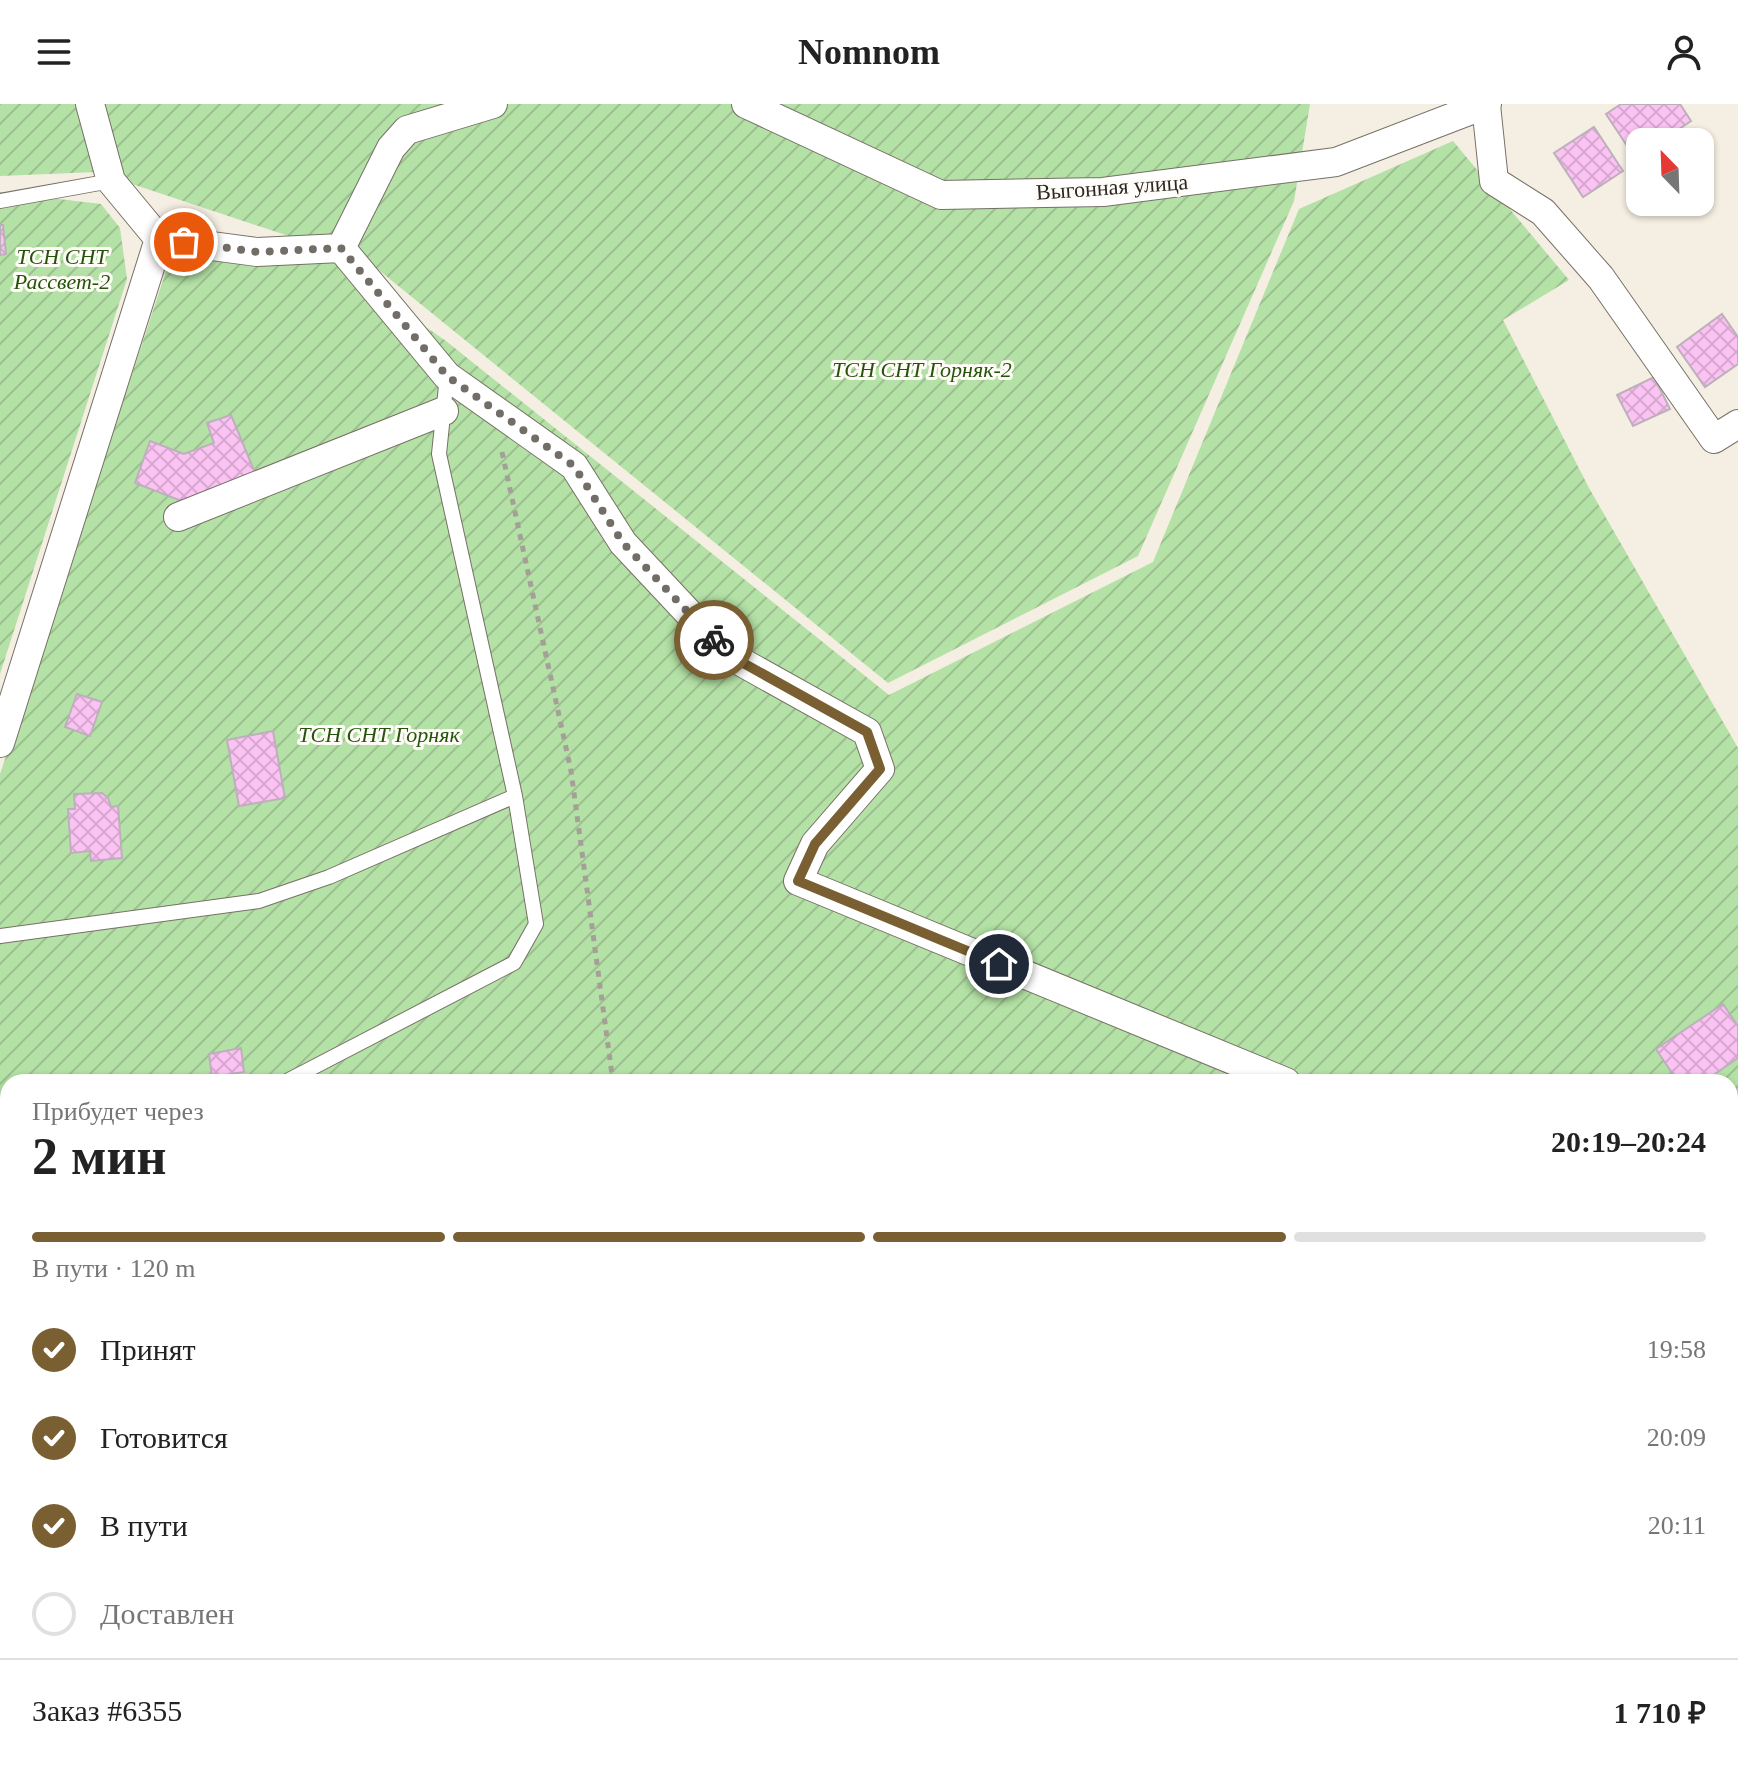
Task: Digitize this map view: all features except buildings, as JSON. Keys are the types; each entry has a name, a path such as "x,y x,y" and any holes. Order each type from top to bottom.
{"street":[{"path":"90,104 111,181 159,239 257,252 341,248"},
{"path":"341,248 391,148 407,130 493,104"},
{"name":"Выгонная улица","path":"746,104 941,195 1103,192 1336,162 1486,104"},
{"path":"1486,104 1494,181 1543,212 1726,431"},
{"path":"0,743 159,239"},
{"path":"341,248 447,376 574,466 623,543 727,654 867,732 880,769 815,844 798,881 1267,1074"},
{"path":"178,517 444,411"}],"lane":[{"path":"0,201 111,181"},
{"path":"316,1074 514,963 536,924 515,796 439,454 447,376"},
{"path":"0,936 259,901 329,877 515,796"}],"path":[{"path":"492,408 571,771 612,1074"}],"green space":[{"name":"ТСН СНТ Горняк-2","path":"0,104 1310,104 1294,201 1138,556 888,683 370,263 96,172 0,176"},
{"name":"ТСН СНТ Горняк","path":"1453,141 1569,280 1503,320 1589,488 1738,748 1738,1074 0,1074 0,774 172,253 334,263 446,341 889,695 1153,562 1299,209"},
{"name":"ТСН СНТ Рассвет-2","path":"0,192 101,204 120,228 127,279 0,674"}],"way so far":[{"path":"184,242 257,252 341,248 447,376 574,466 623,543 714,640"}],"route":[{"path":"714,640 727,654 867,732 880,769 815,844 798,881 999,964"}]}
